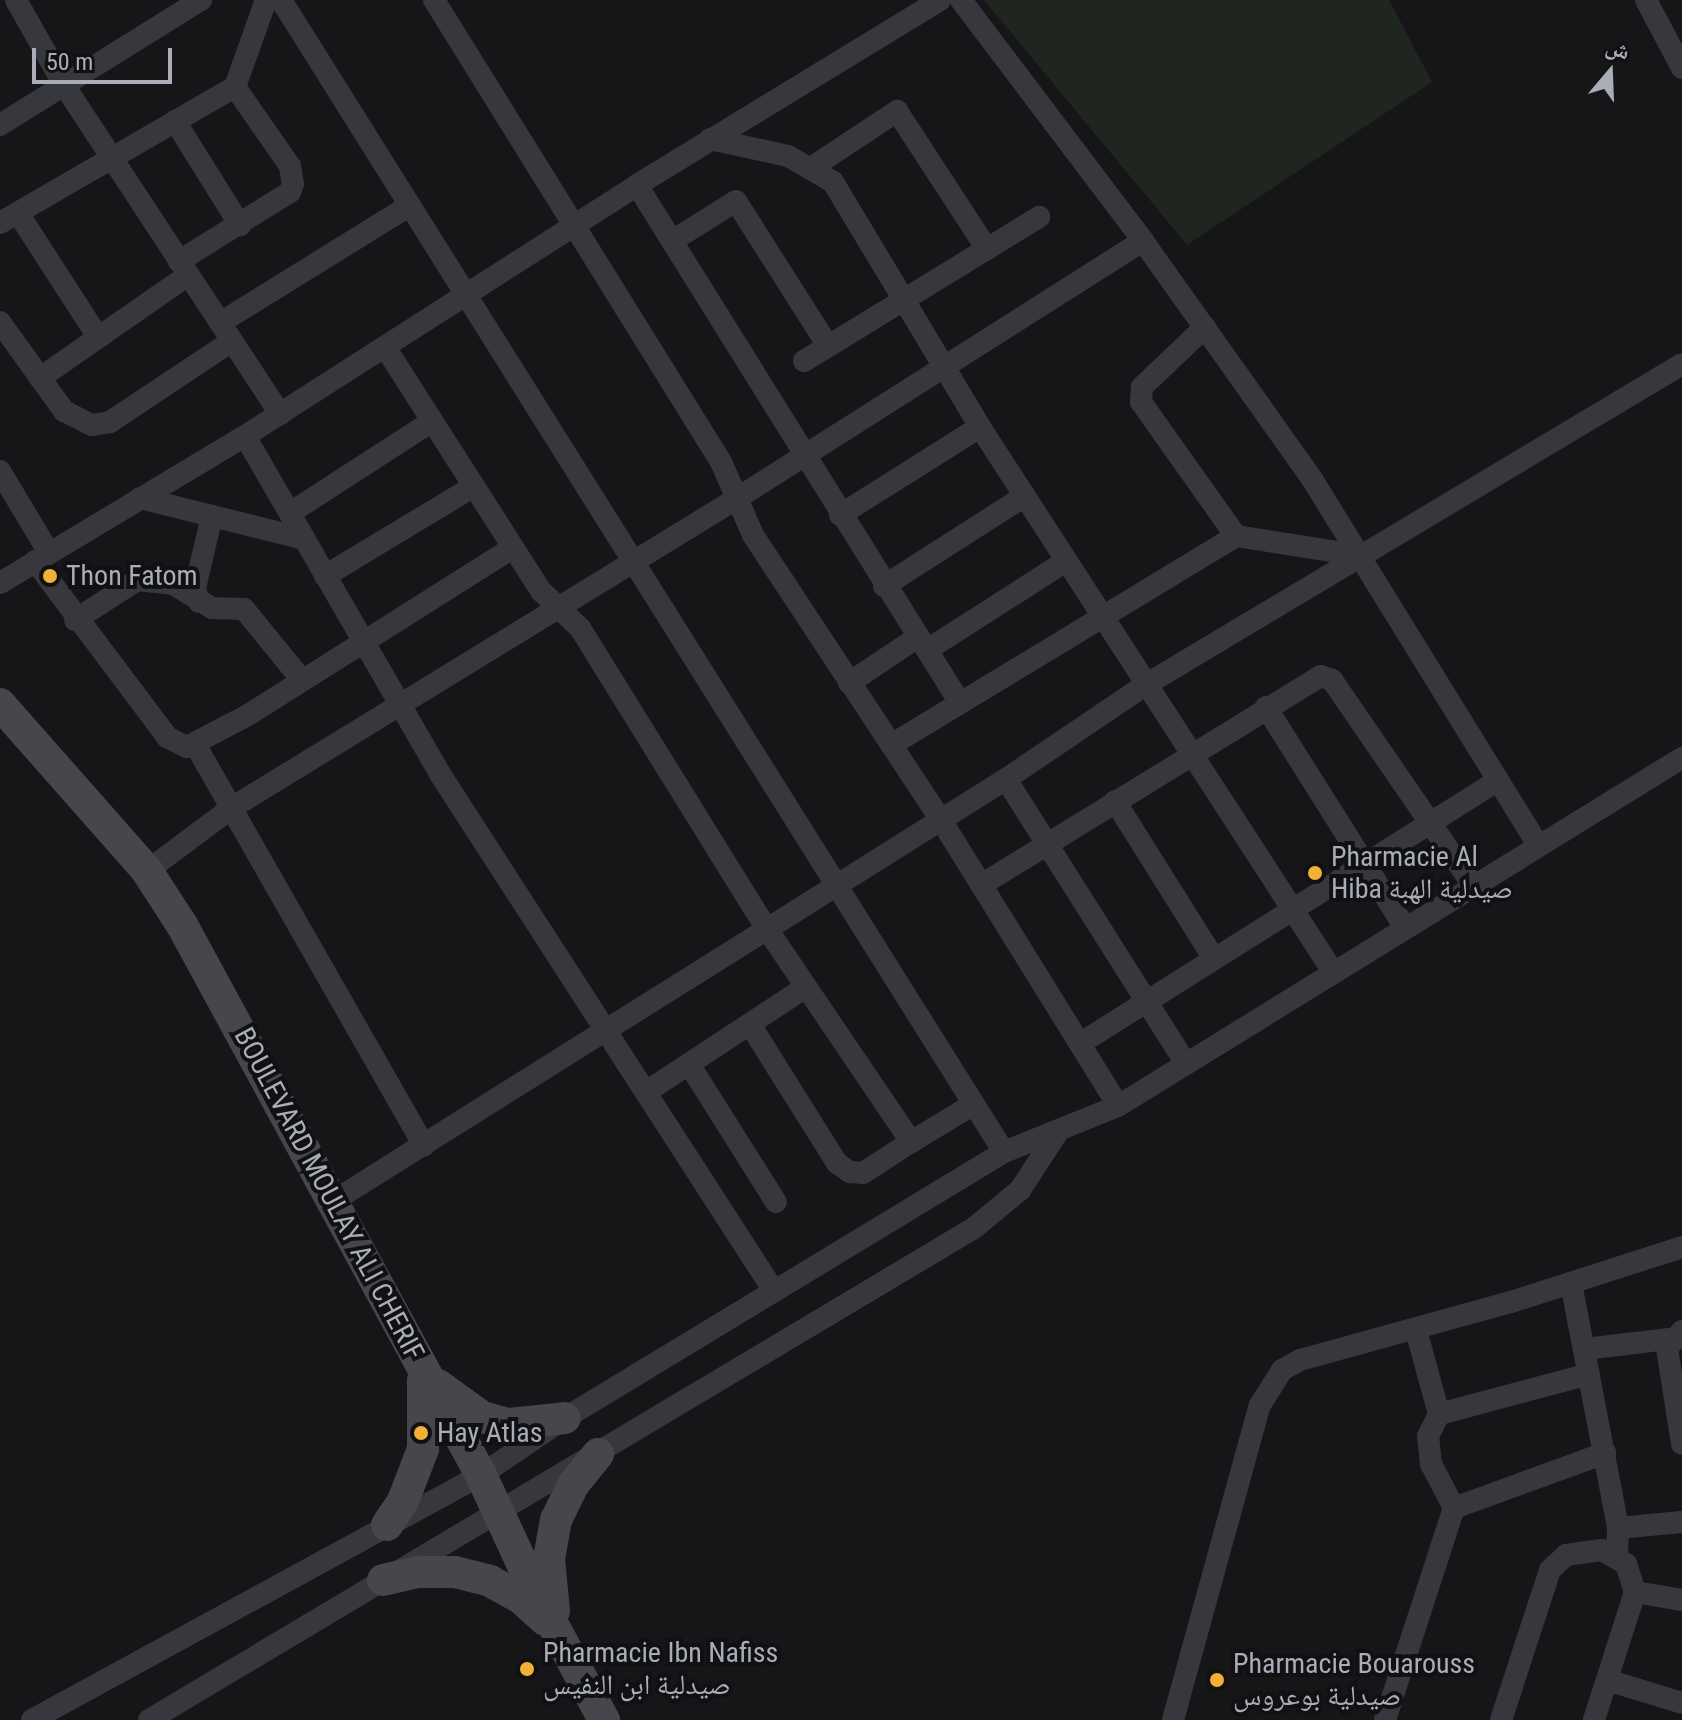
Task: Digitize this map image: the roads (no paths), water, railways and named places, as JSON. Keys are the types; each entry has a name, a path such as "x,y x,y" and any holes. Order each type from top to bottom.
{"main road":[{"name":"BOULEVARD MOULAY ALI CHERIF","path":"0,704 147,871 223,996 481,1475 604,1720"},
{"path":"420,1365 457,1403 482,1417 523,1424 565,1418"},
{"path":"387,1525 409,1489 423,1449 426,1407 420,1365"},
{"path":"565,1646 549,1581 556,1520 573,1485 598,1454"},
{"path":"383,1580 430,1572 490,1581 522,1599 549,1624 565,1646"}],"street":[{"path":"16,0 64,85 280,414"},
{"path":"0,125 201,0"},
{"path":"98,337 9,218 235,87 266,0"},
{"path":"281,0 462,296 1004,1152"},
{"path":"434,0 721,462 753,535 941,820 1118,1106"},
{"path":"0,583 245,436 710,139 940,0"},
{"path":"961,0 1205,327 1358,555 1538,845"},
{"path":"1646,0 1682,68"},
{"path":"40,378 98,337 240,225 290,192 294,174 235,87"},
{"path":"814,166 897,111 987,249"},
{"path":"175,121 240,225"},
{"path":"710,139 814,166 846,198 980,427 1332,970"},
{"path":"637,185 806,454 884,586 960,703"},
{"path":"672,241 736,201 828,346"},
{"path":"4,337 77,422 110,422 226,332 407,207"},
{"path":"804,361 1039,217"},
{"path":"147,871 233,807 556,605 736,499 1143,241"},
{"path":"1205,327 1142,387 1141,402 1236,536"},
{"path":"385,347 512,548 556,605 580,628 765,926 911,1142"},
{"path":"332,1202 765,926 1006,779 1147,684 1682,364"},
{"path":"290,513 432,421"},
{"path":"840,515 980,427"},
{"path":"245,436 398,704 774,1291"},
{"path":"0,471 75,620 167,737 176,744 196,746 512,548"},
{"path":"325,576 474,486"},
{"path":"884,586 1025,496"},
{"path":"140,498 304,539"},
{"path":"199,602 195,588 212,516"},
{"path":"891,745 1236,536 1358,555"},
{"path":"849,683 1066,561"},
{"path":"75,620 137,580 173,584 199,602 244,609 302,680"},
{"path":"981,885 1315,678 1332,680 1472,884"},
{"path":"1266,707 1404,926"},
{"path":"196,746 424,1145"},
{"path":"32,1720 481,1475 565,1418 1004,1152 1118,1106 1332,970 1682,758"},
{"path":"1006,779 1186,1064"},
{"path":"1081,1043 1498,780"},
{"path":"1115,801 1214,959"},
{"path":"646,1092 751,1026 806,987"},
{"path":"751,1026 837,1163 850,1172 863,1173 972,1105"},
{"path":"689,1064 776,1202"},
{"path":"149,1720 383,1580 500,1515 991,1217 1026,1182 1057,1133"},
{"path":"1173,1720 1267,1388 1300,1360 1416,1330 1682,1247"},
{"path":"1571,1283 1618,1528 1617,1555"},
{"path":"1385,1720 1454,1508 1431,1464 1428,1436 1439,1414 1416,1330"},
{"path":"1585,1349 1676,1335 1682,1444"},
{"path":"1439,1414 1589,1374"},
{"path":"1454,1508 1605,1453"},
{"path":"1618,1528 1682,1522"},
{"path":"1501,1720 1550,1570 1566,1555 1585,1550 1617,1555 1626,1564 1635,1592 1594,1720"},
{"path":"1635,1592 1682,1600"},
{"path":"1607,1680 1682,1703"}],"place":[{"name":"Thon Fatom","path":"50,576"},
{"name":"Pharmacie Al Hiba صيدلية الهبة","path":"1315,873"},
{"name":"Hay Atlas","path":"421,1433"},
{"name":"Pharmacie Ibn Nafiss صيدلية ابن النفيس","path":"527,1669"},
{"name":"Pharmacie Bouarouss صيدلية بوعروس","path":"1217,1680"}]}
